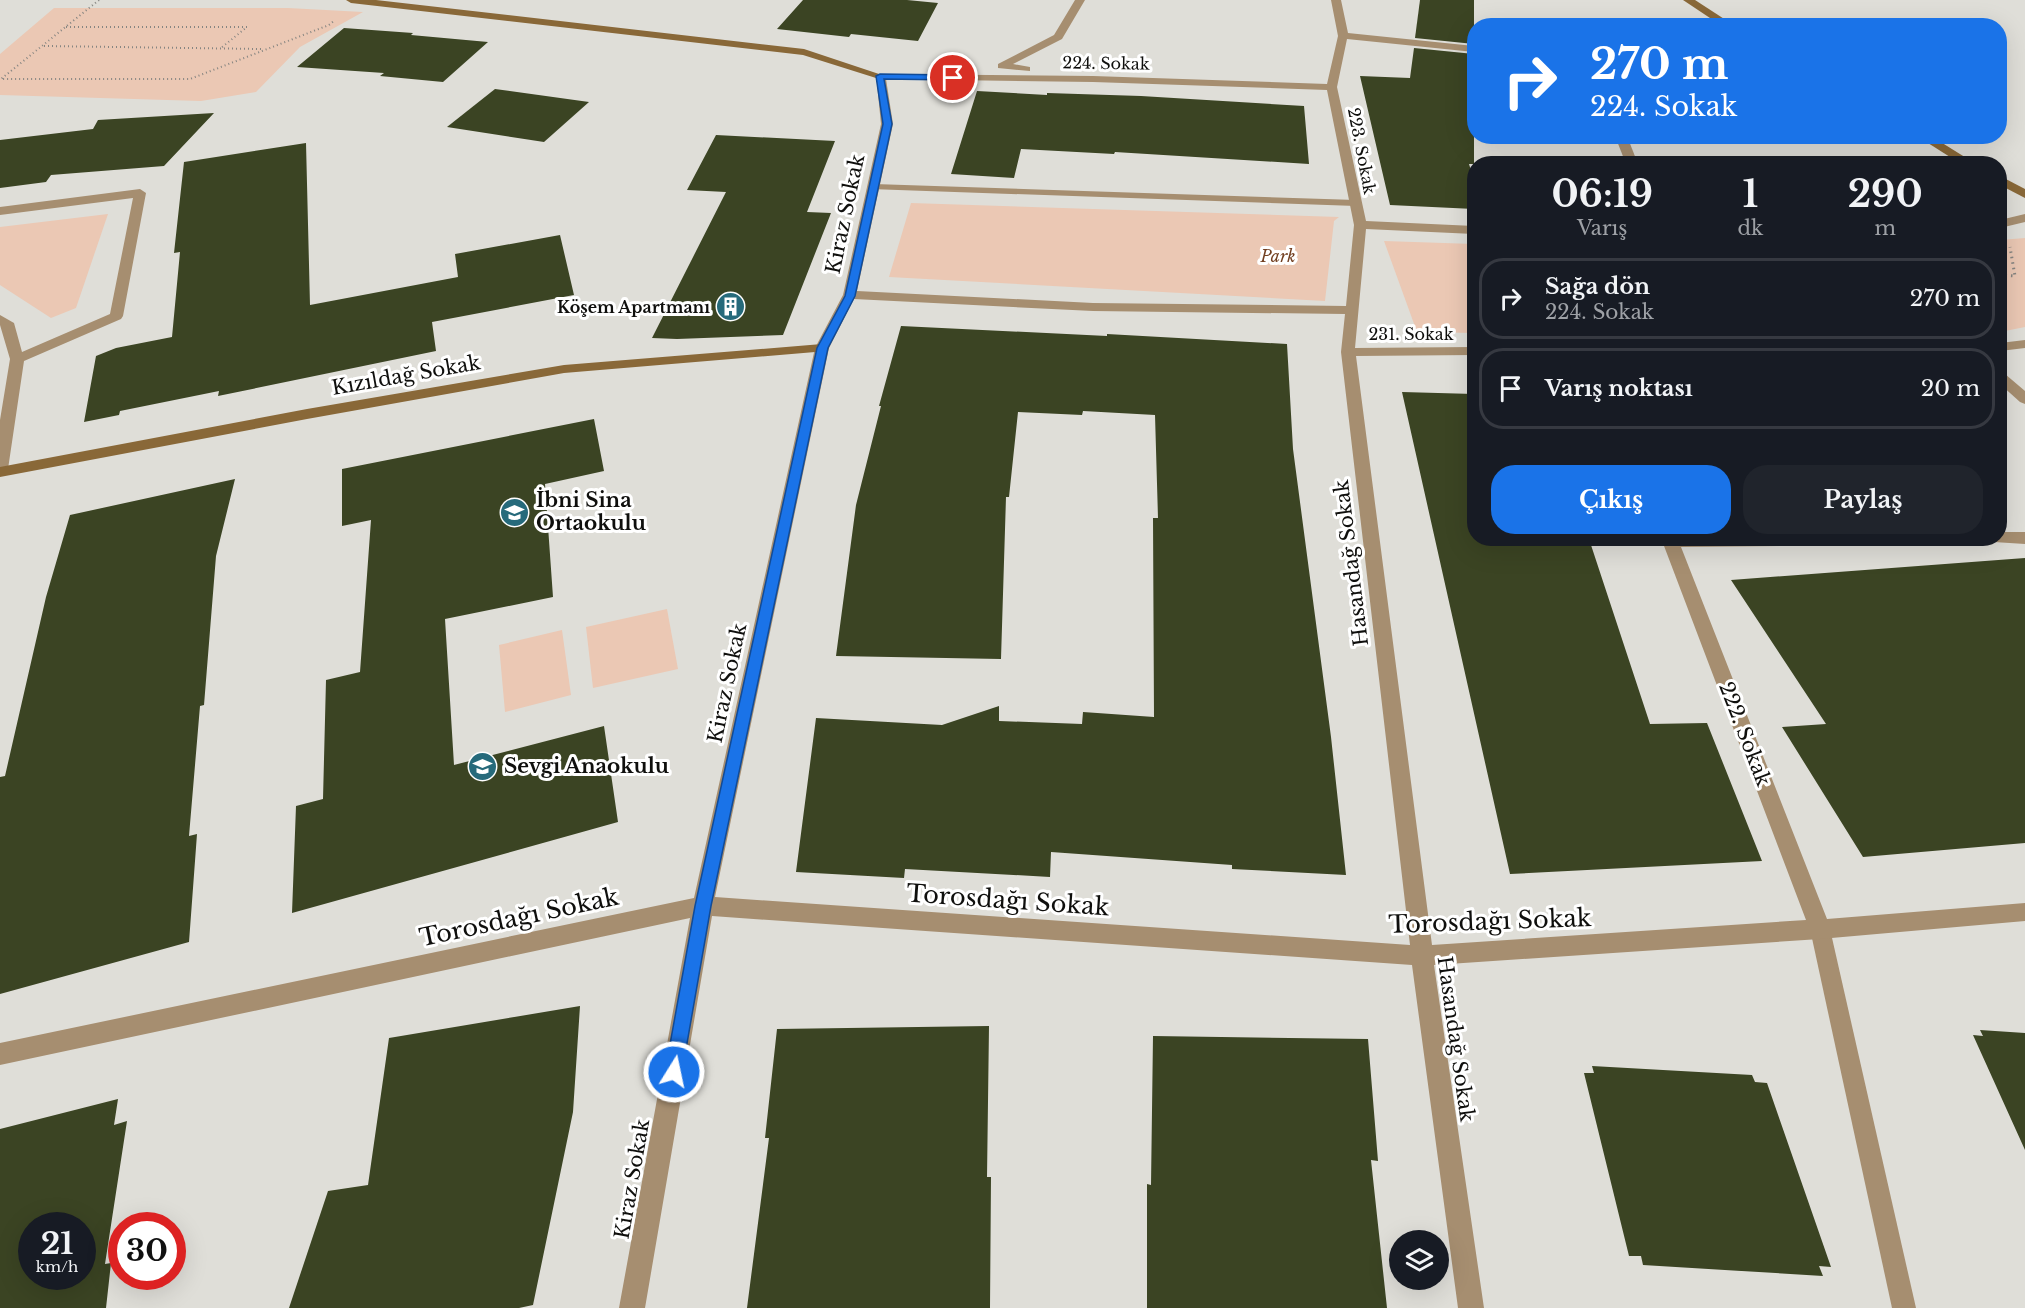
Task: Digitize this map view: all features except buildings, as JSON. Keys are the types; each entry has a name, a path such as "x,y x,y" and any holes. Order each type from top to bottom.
{"street":[{"path":"355,0 804,52 880,76"},
{"path":"1080,0 1058,38 1002,66 1093,79"},
{"name":"223. Sokak","path":"1336,0 1343,36 1332,87 1360,225 1352,310"},
{"path":"1688,0 1717,18"},
{"path":"1343,36 1467,48"},
{"name":"224. Sokak","path":"880,76 1093,79 1332,87"},
{"name":"Kiraz Sokak","path":"632,1308 703,906 822,348 850,296 887,124 880,76"},
{"path":"1936,144 1957,156"},
{"path":"2007,184 2025,194"},
{"path":"0,211 140,193 116,316 17,360"},
{"path":"2007,222 2025,218"},
{"path":"1360,225 1467,230"},
{"path":"850,296 1093,307 1352,310"},
{"name":"Hasandağ Sokak","path":"1352,310 1348,352 1422,956 1471,1308"},
{"path":"0,319 7,323 17,360 0,470"},
{"path":"2007,346 2025,344"},
{"name":"Kızıldağ Sokak","path":"0,470 564,369 822,348"},
{"name":"231. Sokak","path":"1348,352 1467,351"},
{"path":"2007,383 2025,399"},
{"path":"2007,538 2025,538"},
{"name":"222. Sokak","path":"1672,546 1820,929"},
{"name":"Torosdağı Sokak","path":"0,1054 703,906 1422,956 1820,929 2025,912"}],"lane":[{"path":"874,187 1356,203"},
{"path":"1820,929 1904,1308"}],"path":[{"path":"99,0 1,79 190,79 328,25 355,0"},
{"path":"66,27 247,27 221,48"},
{"path":"43,46 265,49"},
{"path":"2007,242 2014,276 2007,276"}],"green space":[{"path":"54,8 288,8 363,12 300,47 256,92 201,101 0,95 0,54"},
{"name":"Park","path":"911,203 1339,217 1334,221 1325,301 889,277"},
{"path":"108,214 76,308 51,318 0,285 0,227"},
{"path":"2025,238 2025,327 2007,331 2007,239"},
{"path":"1384,241 1467,244 1467,333 1417,332"},
{"path":"667,609 678,669 593,688 586,627"},
{"path":"562,630 571,695 505,712 499,645"}],"place":[{"name":"Köşem Apartmanı","path":"731,307"},
{"name":"İbni Sina Ortaokulu","path":"515,512"},
{"name":"Sevgi Anaokulu","path":"483,766"}],"route":[{"path":"674,1072 703,906 822,348 850,296 887,124 880,76 953,78"}]}
